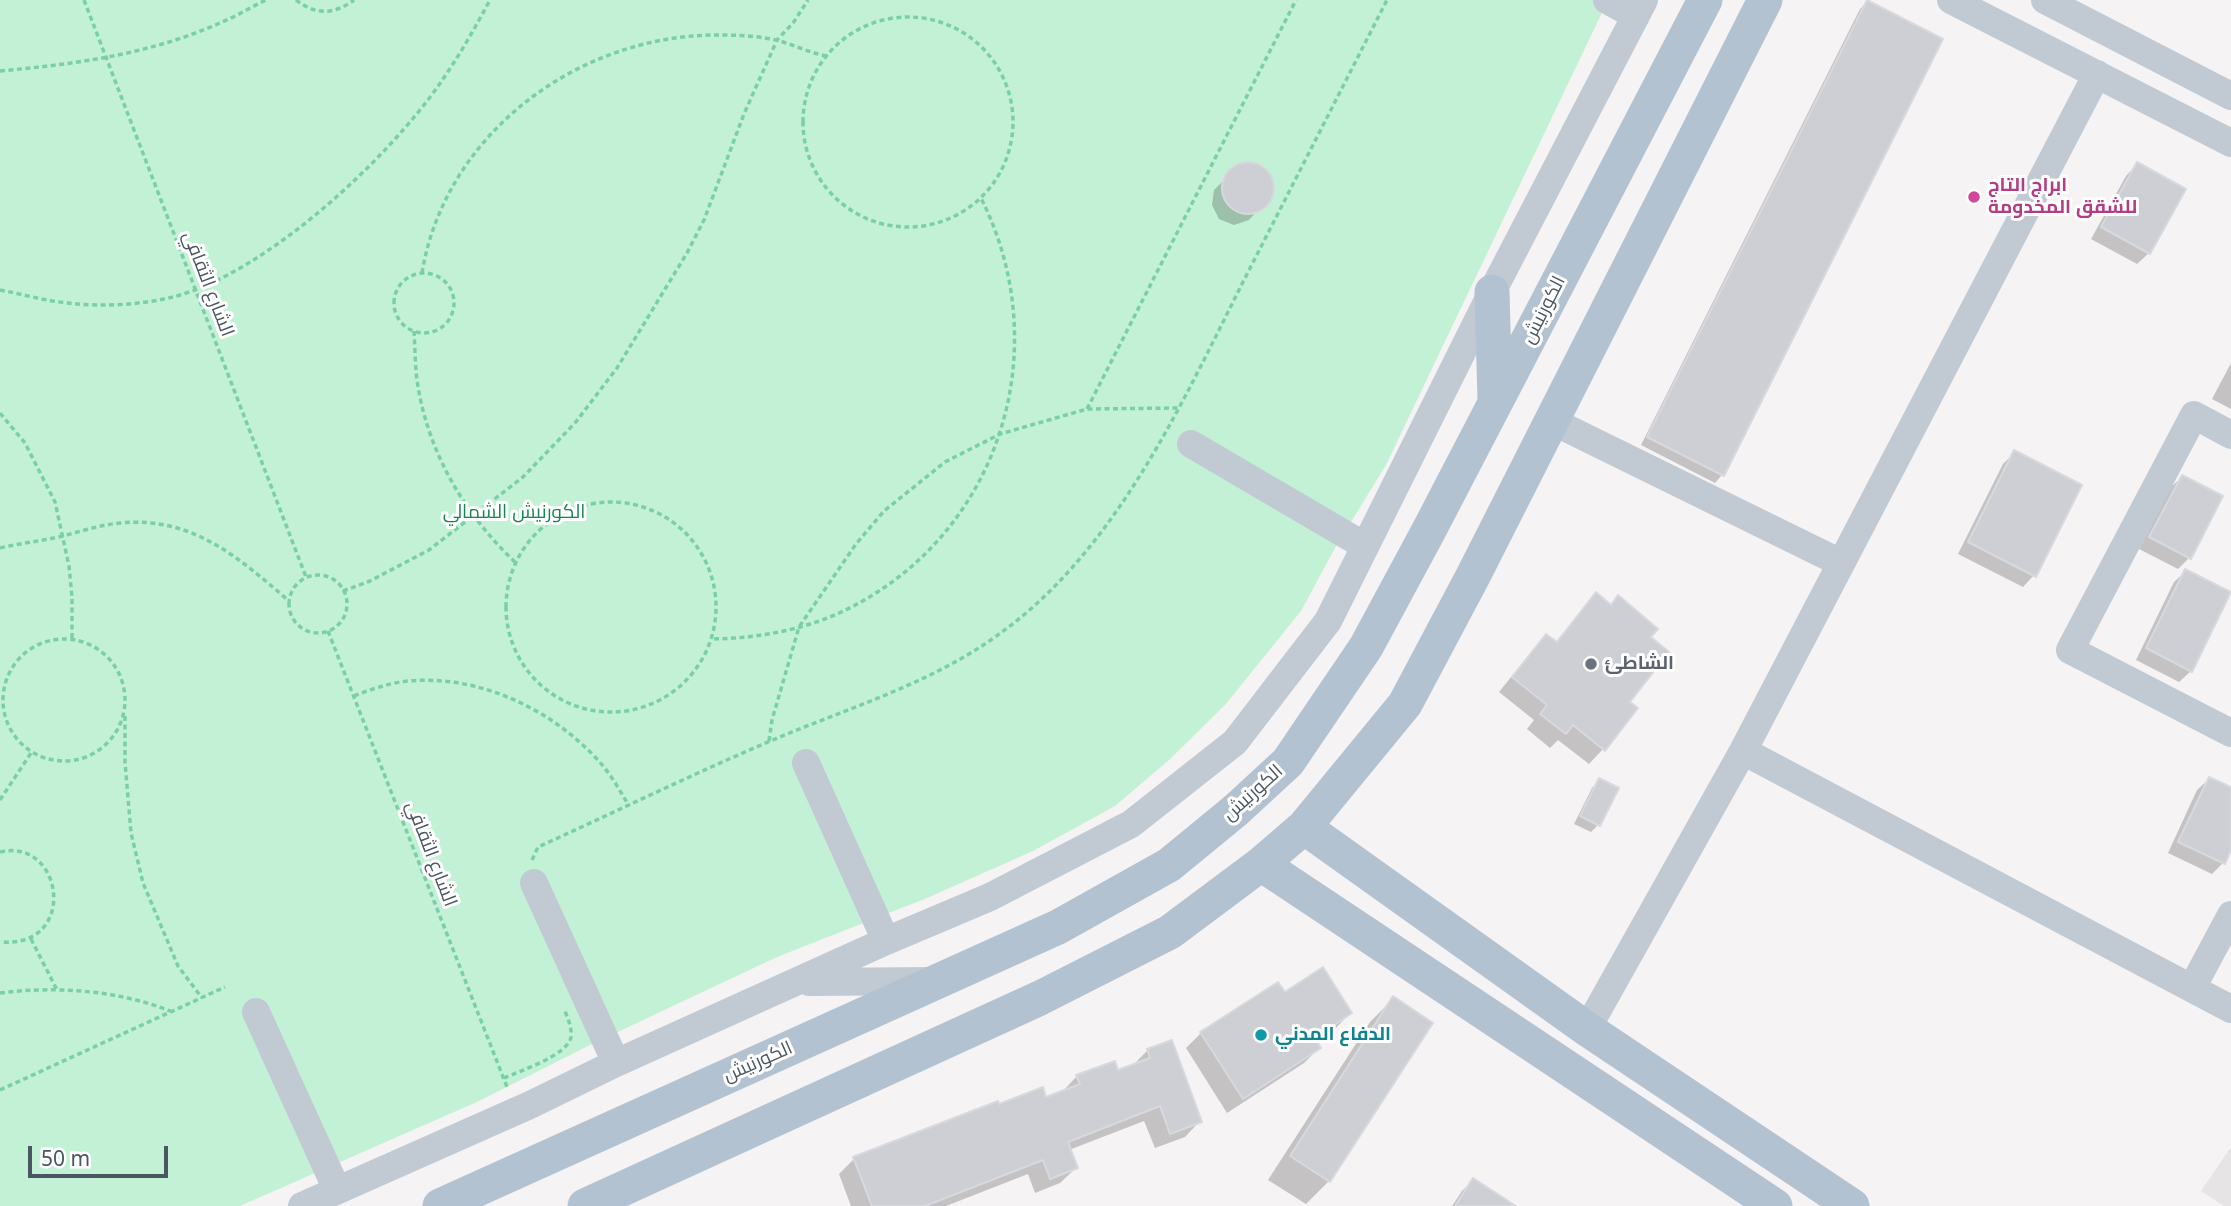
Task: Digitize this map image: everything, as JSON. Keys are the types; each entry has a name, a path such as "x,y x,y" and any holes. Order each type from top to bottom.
{"main road":[{"name":"الكورنيش","path":"440,1206 1058,927 1169,865 1236,810 1288,762 1366,647 1705,0"},
{"path":"584,1206 1040,998 1170,932 1261,864 1304,827 1405,704 1473,576 1765,0"},
{"path":"1492,292 1495,404"},
{"path":"1304,827 1587,1029 1852,1206"},
{"path":"1261,864 1775,1206"}],"street":[{"path":"302,1206 530,1105 616,1063 886,941 990,897 1131,824 1235,741 1328,621 1492,292 1640,8 1607,0"},
{"path":"1951,0 2231,143"},
{"path":"2045,0 2231,96"},
{"path":"1587,1029 1744,751 2097,74"},
{"path":"2231,435 2194,415 2070,650 2231,733"},
{"path":"1552,421 1842,563"},
{"path":"1191,444 1365,546"},
{"path":"1744,751 2231,1009"},
{"path":"806,763 886,941"},
{"path":"533,873 616,1063"},
{"path":"2192,988 2231,915"},
{"path":"797,982 939,981"},
{"path":"256,1012 337,1190"}],"path":[{"name":"الشارع الثقافي","path":"84,0 306,577"},
{"path":"0,71 107,58 164,44 221,23 266,0"},
{"path":"296,0 318,12 331,12 354,0"},
{"path":"0,290 67,303 124,304 170,298 196,290 214,283 258,257 298,230 379,156 441,83 490,0"},
{"path":"343,590 370,581 429,551 523,477 575,423 617,368 687,253 704,220 735,137 777,40 808,0"},
{"path":"1087,409 1296,0"},
{"path":"533,873 538,847 769,741 920,680 1002,633 1042,599 1104,528 1179,408 1387,0"},
{"path":"898,18 934,20 960,31 994,62 1010,96 1013,123 1006,160 993,184 981,198 965,211 947,220 928,226 907,228 887,226 868,219 834,197 811,163 804,133 804,112 815,73 839,43 879,21 898,18"},
{"path":"422,273 439,217 463,171 495,130 543,89 597,59 657,40 720,35 777,40 826,56"},
{"path":"714,639 755,637 799,628 836,614 873,595 922,557 963,509 984,473 1000,434 1014,373 1016,331 1007,268 1002,248 981,198"},
{"path":"422,273 436,276 447,284 453,297 452,311 446,323 427,333 407,328 397,317 395,310 395,295 402,282 422,273"},
{"path":"414,331 418,382 427,422 451,481 474,516 516,563"},
{"path":"769,741 772,720 799,628 856,544 884,510 945,462 1000,434 1087,409 1179,408"},
{"path":"0,414 25,443 54,502 72,597 72,638"},
{"path":"612,501 647,507 683,530 708,566 714,583 716,602 714,639 694,672 658,701 632,710 614,712 577,706 560,699 538,682 520,660 508,625 506,606 510,578 516,563 540,529 576,507 612,501"},
{"path":"0,548 85,529 120,523 151,522 182,529 225,549 289,601"},
{"path":"327,576 336,581 343,590 346,601 344,615 338,625 328,631 313,632 300,626 291,614 289,601 294,586 306,577 327,576"},
{"name":"الشارع الثقافي","path":"328,631 508,1087"},
{"path":"125,711 118,730 106,746 89,757 70,762 50,761 32,753 16,739 5,720 2,700 5,679 16,660 31,647 51,639 72,638 91,644 107,656 119,671 125,691 125,711 124,734 131,833 142,883 178,966 202,998"},
{"path":"354,696 401,682 441,681 488,688 537,711 572,734 597,759 629,806"},
{"path":"0,800 32,753"},
{"path":"0,852 20,852 33,858 51,878 55,892 52,912 41,930 16,943 0,942"},
{"path":"30,938 57,990"},
{"path":"0,1090 225,987"},
{"path":"0,993 57,990 114,996 152,1004 171,1012"},
{"path":"504,1078 561,1052 570,1040 571,1027 562,1004"}],"shaded area":[{"path":"2231,1147 2231,1206 2224,1206 2201,1191"}],"green space":[{"name":"الكورنيش الشمالي","path":"0,0 1608,0 1386,465 1335,548 1301,611 1225,705 1169,760 1115,806 1033,851 927,898 777,957 479,1101 240,1206 0,1206"}],"building":[{"path":"1867,0 1943,39 1724,476 1647,437"},
{"path":"1248,162 1258,164 1266,170 1272,178 1272,198 1266,206 1258,212 1248,214 1238,212 1230,206 1224,198 1222,188 1224,178 1230,170 1238,164"},
{"path":"2137,162 2186,189 2150,254 2101,227"},
{"path":"2014,450 2082,485 2036,577 1968,542"},
{"path":"2182,475 2223,496 2191,559 2149,537"},
{"path":"2185,569 2231,592 2192,672 2146,648"},
{"name":"الشاطئ","path":"1596,592 1611,605 1618,595 1658,629 1651,637 1669,652 1630,702 1638,708 1605,751 1573,725 1566,734 1540,714 1547,705 1512,677 1546,634 1557,642"},
{"path":"2209,777 2231,787 2231,850 2225,864 2178,842"},
{"path":"1599,778 1619,788 1600,826 1580,816"},
{"name":"الدفاع المدني","path":"1323,967 1352,1013 1315,1038 1321,1048 1243,1099 1200,1032 1278,982 1285,992"},
{"path":"1393,996 1433,1023 1330,1182 1290,1156"},
{"path":"1172,1040 1202,1122 1170,1134 1160,1106 1068,1142 1078,1168 1050,1179 1043,1160 925,1206 872,1206 853,1157 998,1101 999,1104 1043,1087 1046,1097 1080,1084 1076,1075 1115,1061 1118,1070 1150,1058 1147,1049"},
{"path":"1473,1178 1516,1206 1455,1206"}],"place":[{"name":"ابراج التاج للشقق المخدومة","path":"1974,197"},
{"name":"الشاطئ","path":"1591,664"},
{"name":"الدفاع المدني","path":"1261,1035"}]}
